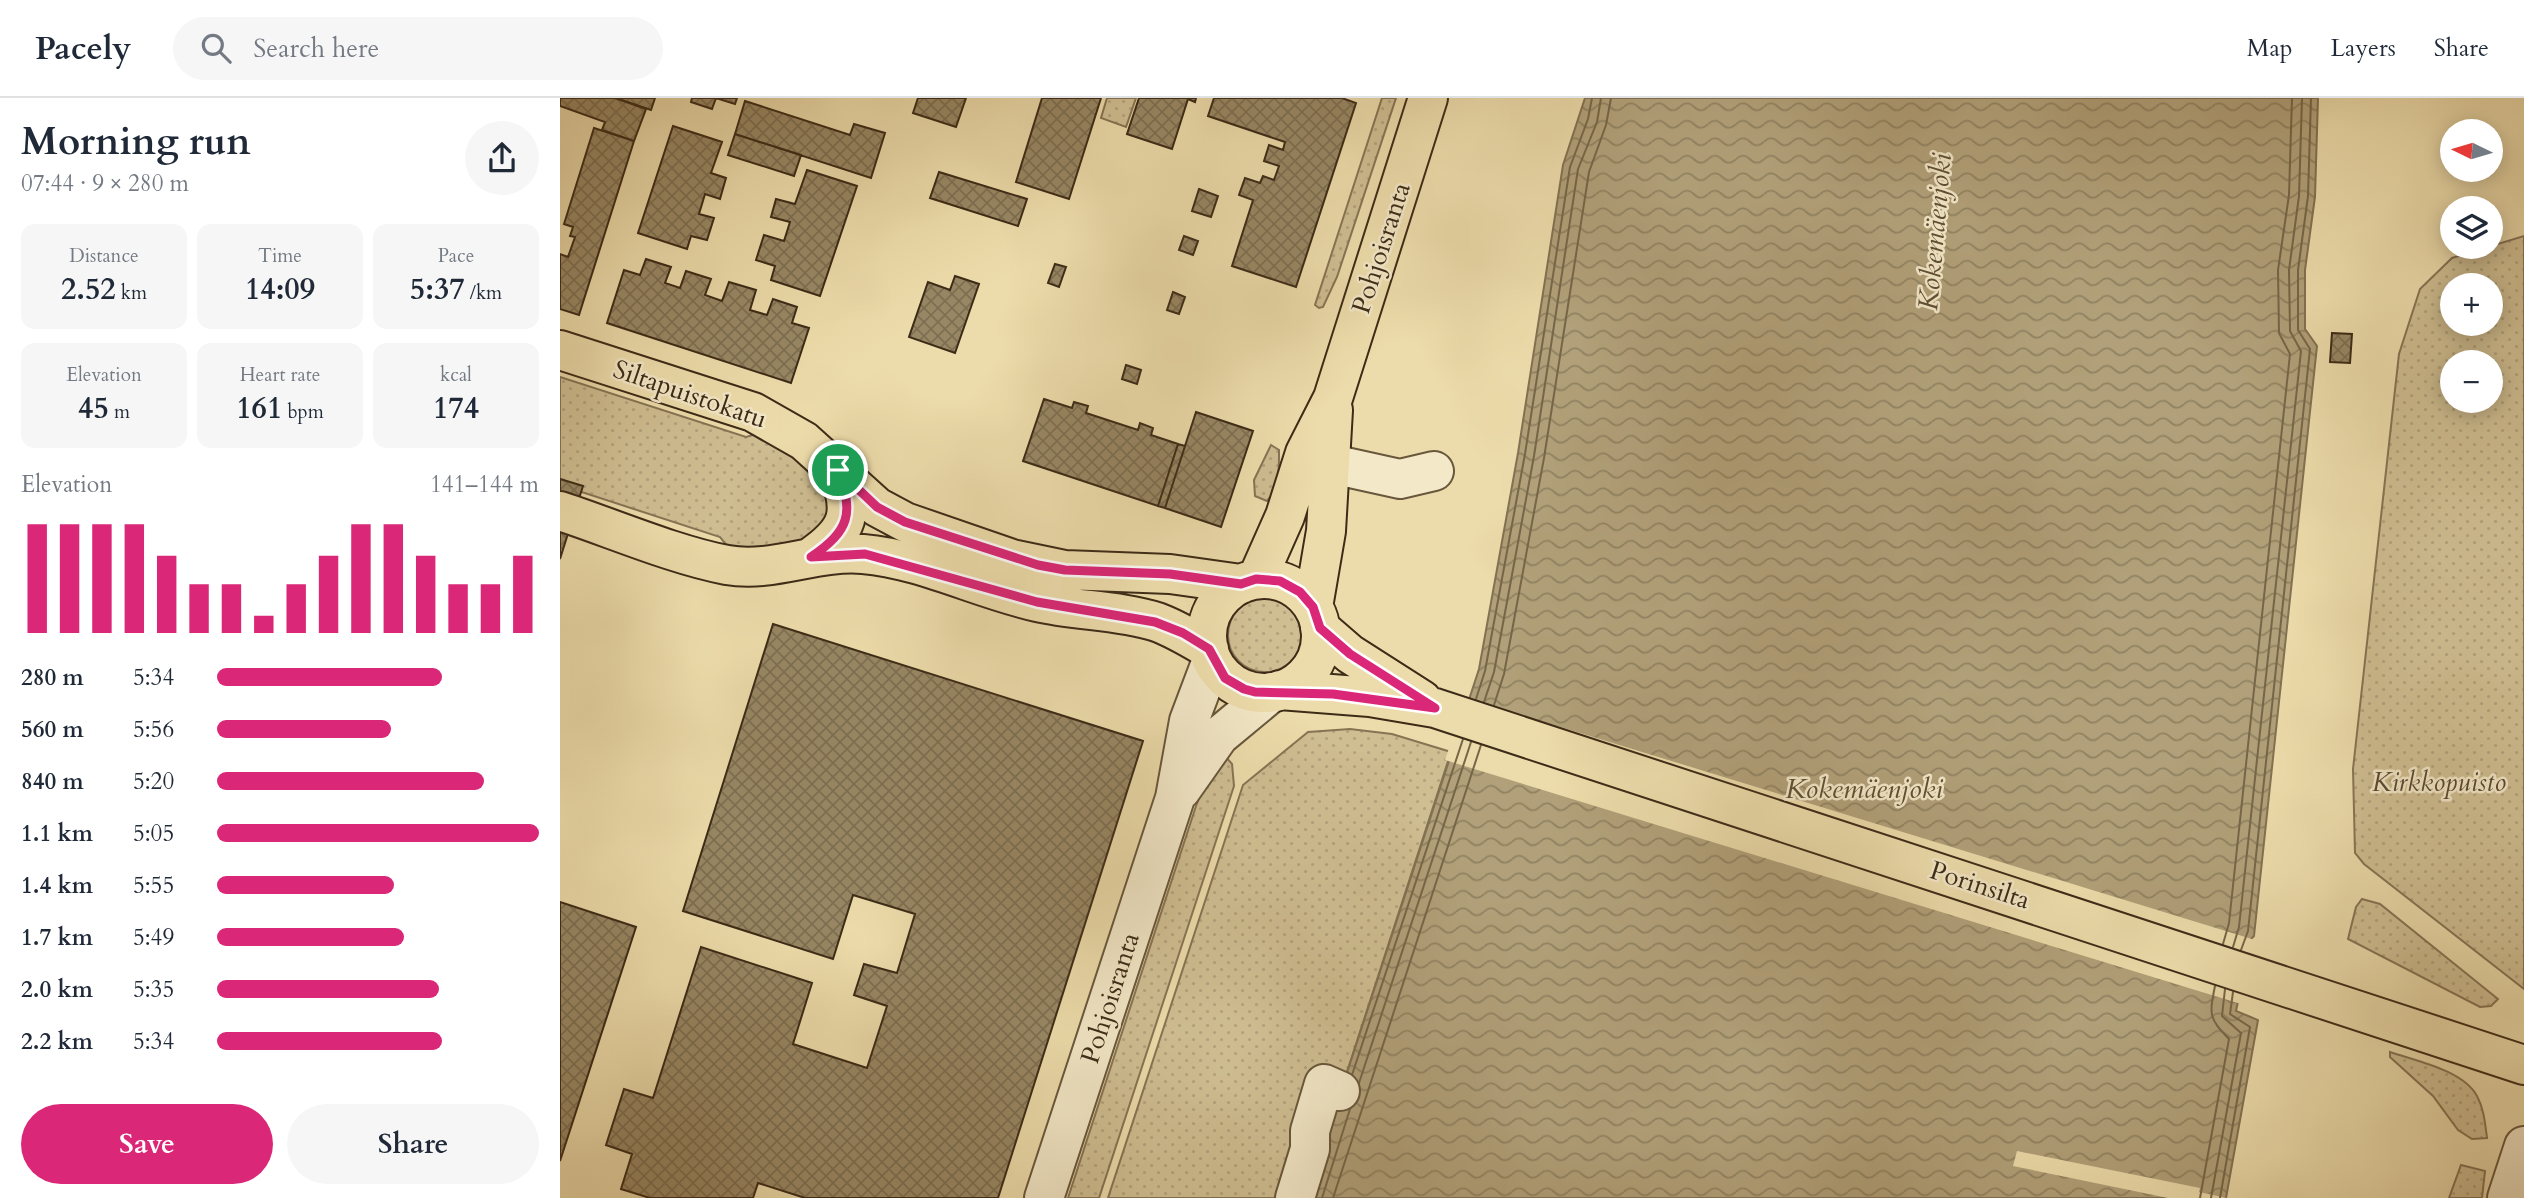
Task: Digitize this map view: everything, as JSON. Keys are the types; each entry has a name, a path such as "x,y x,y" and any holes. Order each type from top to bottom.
{"main road":[{"name":"Pohjoisranta","path":"1334,397 1428,98"},
{"name":"Siltapuistokatu","path":"560,350 753,412 794,434 877,507 905,522 1013,559 1065,570 1170,574 1249,582"},
{"path":"560,511 724,564 753,568 779,566 811,557 865,554 898,561 1037,602 1155,622 1183,633 1211,655 1233,684 1255,692 1276,691 1298,682 1312,668 1319,650 1317,618 1332,464 1334,397"},
{"path":"1249,582 1285,516 1305,453 1334,397"},
{"path":"811,557 833,542 846,523 849,500 838,470"},
{"path":"1211,655 1208,627 1216,605 1249,582 1269,579 1291,586 1317,618"},
{"name":"Porinsilta","path":"1317,618 1350,654 1435,708"},
{"name":"Porinsilta","path":"1276,691 1370,697 1435,708 2260,976 2524,1065"}],"street":[{"path":"1332,464 1401,480 1434,471"},
{"name":"Pohjoisranta","path":"1044,1198 1175,798 1189,721 1211,655"},
{"name":"Pohjoisranta","path":"1175,798 1219,736 1276,691"},
{"path":"1295,1198 1311,1149 1310,1131 1324,1084 1340,1091"},
{"path":"2507,1198 2524,1146"}],"green space":[{"path":"1107,98 1136,98 1126,127 1101,118"},
{"path":"1382,98 1396,98 1337,277 1323,307 1319,308 1315,305"},
{"name":"Kirkkopuisto","path":"2524,236 2524,989 2364,864 2355,853 2353,769 2399,354 2420,289 2451,259 2503,259 2503,242"},
{"path":"560,377 746,437 763,432 804,461 823,479 830,502 823,523 817,532 798,546 781,552 733,553 720,537 560,485"},
{"path":"1271,445 1279,450 1279,471 1277,483 1267,501 1255,496 1254,480"},
{"path":"1258,598 1272,598 1286,604 1296,614 1302,635 1296,656 1286,666 1272,672 1258,672 1244,666 1234,656 1228,642 1228,628 1234,614 1244,604"},
{"path":"1350,729 1392,734 1451,752 1306,1198 1108,1198 1243,785 1308,732"},
{"path":"1225,756 1232,764 1234,786 1099,1198 1068,1198 1196,806 1207,778"},
{"path":"2362,899 2380,904 2498,999 2491,1006 2480,1007 2348,939 2356,907"},
{"path":"2390,1052 2438,1068 2461,1079 2477,1096 2484,1116 2487,1138 2472,1139 2458,1130 2433,1096 2390,1057"},
{"path":"2461,1165 2485,1171 2482,1198 2449,1198"}],"water":[{"name":"Kokemäenjoki","path":"1585,98 2318,98 2315,197 2305,270 2305,329 2317,346 2254,936 2251,939 2236,1011 2258,1020 2226,1198 1306,1198 1479,669 1518,453 1563,165"}],"pier":[{"path":"1466,698 2255,940 2241,1004 1445,760"},
{"path":"2017,1151 2200,1188 2199,1192 2227,1198 2168,1198 2013,1166"}],"building":[{"path":"560,98 615,98 646,109 634,141 602,130 605,122 560,106"},
{"path":"616,98 655,98 651,110"},
{"path":"692,98 716,98 712,109 691,102"},
{"path":"716,98 737,98 735,104"},
{"path":"918,98 966,98 956,127 913,113"},
{"path":"1042,98 1101,98 1069,199 1016,182"},
{"path":"1139,98 1196,98 1195,102 1188,99 1172,149 1127,134"},
{"path":"1214,98 1342,98 1356,103 1296,287 1232,266 1253,200 1239,195 1245,178 1260,183 1263,176 1274,180 1279,166 1264,161 1269,145 1283,150 1285,142 1208,116"},
{"path":"745,101 850,135 854,124 885,133 871,178 735,134"},
{"path":"673,126 722,142 711,173 726,178 720,199 705,194 699,214 714,218 707,240 691,236 687,249 638,233"},
{"path":"594,128 634,141 579,315 560,309 560,254 568,257 575,237 570,236 573,227 564,224"},
{"path":"735,134 801,155 794,176 728,155"},
{"path":"807,170 857,186 820,296 771,280 775,266 756,260 764,235 784,241 790,222 771,217 776,199 795,204"},
{"path":"939,172 1027,199 1018,226 930,198"},
{"path":"1199,189 1218,196 1211,217 1192,211"},
{"path":"1184,236 1198,241 1193,255 1179,250"},
{"path":"646,259 671,267 665,283 680,288 686,271 711,279 705,295 722,301 729,282 756,290 750,310 767,315 773,299 797,307 792,323 809,328 791,383 607,323 624,270 640,275"},
{"path":"1055,264 1066,267 1059,287 1048,283"},
{"path":"955,276 979,284 955,353 909,337 928,282 950,290"},
{"path":"1173,292 1185,297 1179,314 1167,310"},
{"path":"2332,333 2352,334 2350,363 2330,362"},
{"path":"1126,365 1141,370 1137,384 1122,379"},
{"path":"1044,399 1072,408 1074,402 1088,406 1086,413 1138,430 1140,423 1153,428 1151,435 1178,444 1158,506 1023,461"},
{"path":"1196,412 1253,431 1221,527 1165,508"},
{"path":"1178,444 1185,446 1165,508 1158,506"},
{"path":"560,479 583,486 560,559"},
{"path":"773,624 1143,741 998,1198 805,1198 758,1183 753,1198 650,1198 621,1189 632,1154 606,1145 624,1089 653,1098 701,947 812,983 793,1044 867,1068 887,1006 854,995 864,964 897,973 915,914 853,895 833,959 683,911"},
{"path":"560,902 636,927 560,1161"}],"route":[{"path":"838,470 877,507 905,522 1013,559 1065,570 1170,574 1241,584 1256,579 1280,581 1300,592 1313,607 1320,628 1350,654 1435,708 1370,697 1280,690 1255,692 1225,678 1212,660 1209,649 1183,633 1155,622 1037,602 898,561 865,554 837,553 811,557 833,542 846,523 849,500 838,470"}]}
